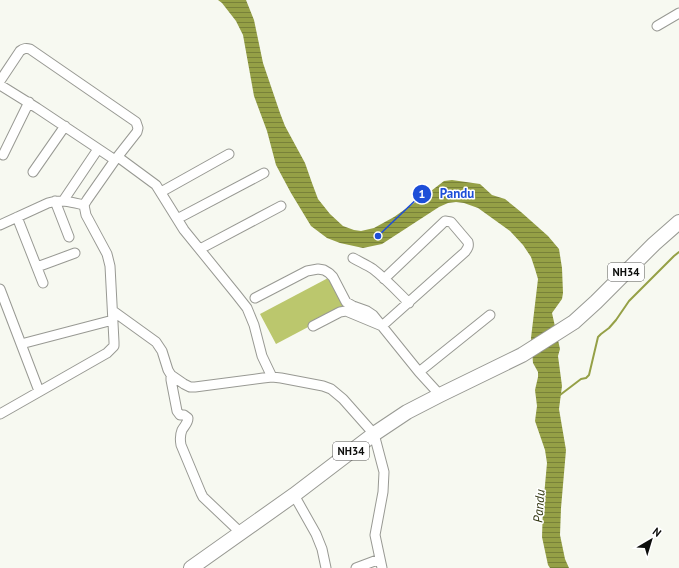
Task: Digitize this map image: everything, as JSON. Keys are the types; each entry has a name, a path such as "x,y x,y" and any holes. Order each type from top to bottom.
{"highway":[{"name":"NH34","path":"191,568 294,495 374,434 407,412 522,355 574,322 654,244 679,222"}],"street":[{"path":"657,26 679,13"},
{"path":"0,80 20,51 26,48 136,122 138,128 137,132 84,205 86,215 109,260 111,272 114,346 107,353 0,414"},
{"path":"0,85 30,102 98,149 117,159 151,181 161,192 184,230 246,308 254,325 262,356 272,377"},
{"path":"2,155 30,102"},
{"path":"33,172 65,126"},
{"path":"0,225 59,201 98,149"},
{"path":"161,192 229,154"},
{"path":"177,219 264,173"},
{"path":"59,201 84,205"},
{"path":"59,201 69,237"},
{"path":"200,249 281,206"},
{"path":"17,218 43,283"},
{"path":"382,326 465,252 469,245 468,242 452,222 445,221 384,278"},
{"path":"37,267 75,253"},
{"path":"353,258 384,278 409,302"},
{"path":"254,298 307,271 318,268 330,273 346,302 370,312 419,372 440,395"},
{"path":"0,289 39,391"},
{"path":"313,326 340,312 346,311 382,326"},
{"path":"419,372 490,315"},
{"path":"21,344 113,316 156,342 162,351 171,375 190,387 272,377 323,386 331,389 343,399 374,434 384,472 383,492 375,535 381,564 356,568"},
{"path":"171,375 176,411 180,415 184,415 188,418 188,423 181,433 181,445 201,493 207,501 241,532"},
{"path":"294,495 316,534 322,549 326,568"}],"shaded area":[{"path":"218,0 246,0 254,20 263,63 285,126 305,163 318,199 330,214 343,226 361,231 374,228 394,217 444,181 452,180 480,184 492,195 505,199 548,236 559,249 562,268 563,293 562,299 552,313 560,349 558,356 562,386 559,409 566,450 560,535 565,559 569,568 550,568 542,537 547,463 545,450 535,421 537,406 535,390 538,372 533,363 531,338 538,279 531,257 523,245 510,231 478,208 464,203 448,203 439,207 382,244 363,248 340,243 327,238 311,226 276,165 267,131 254,96 243,35 236,21"}],"building":[{"path":"330,277 346,307 276,344 260,314"}],"waterway":[{"path":"560,395 581,379 586,378 589,375 598,337 616,320 629,301 679,252"}],"place":[{"name":"Pandu","path":"378,236"}]}
